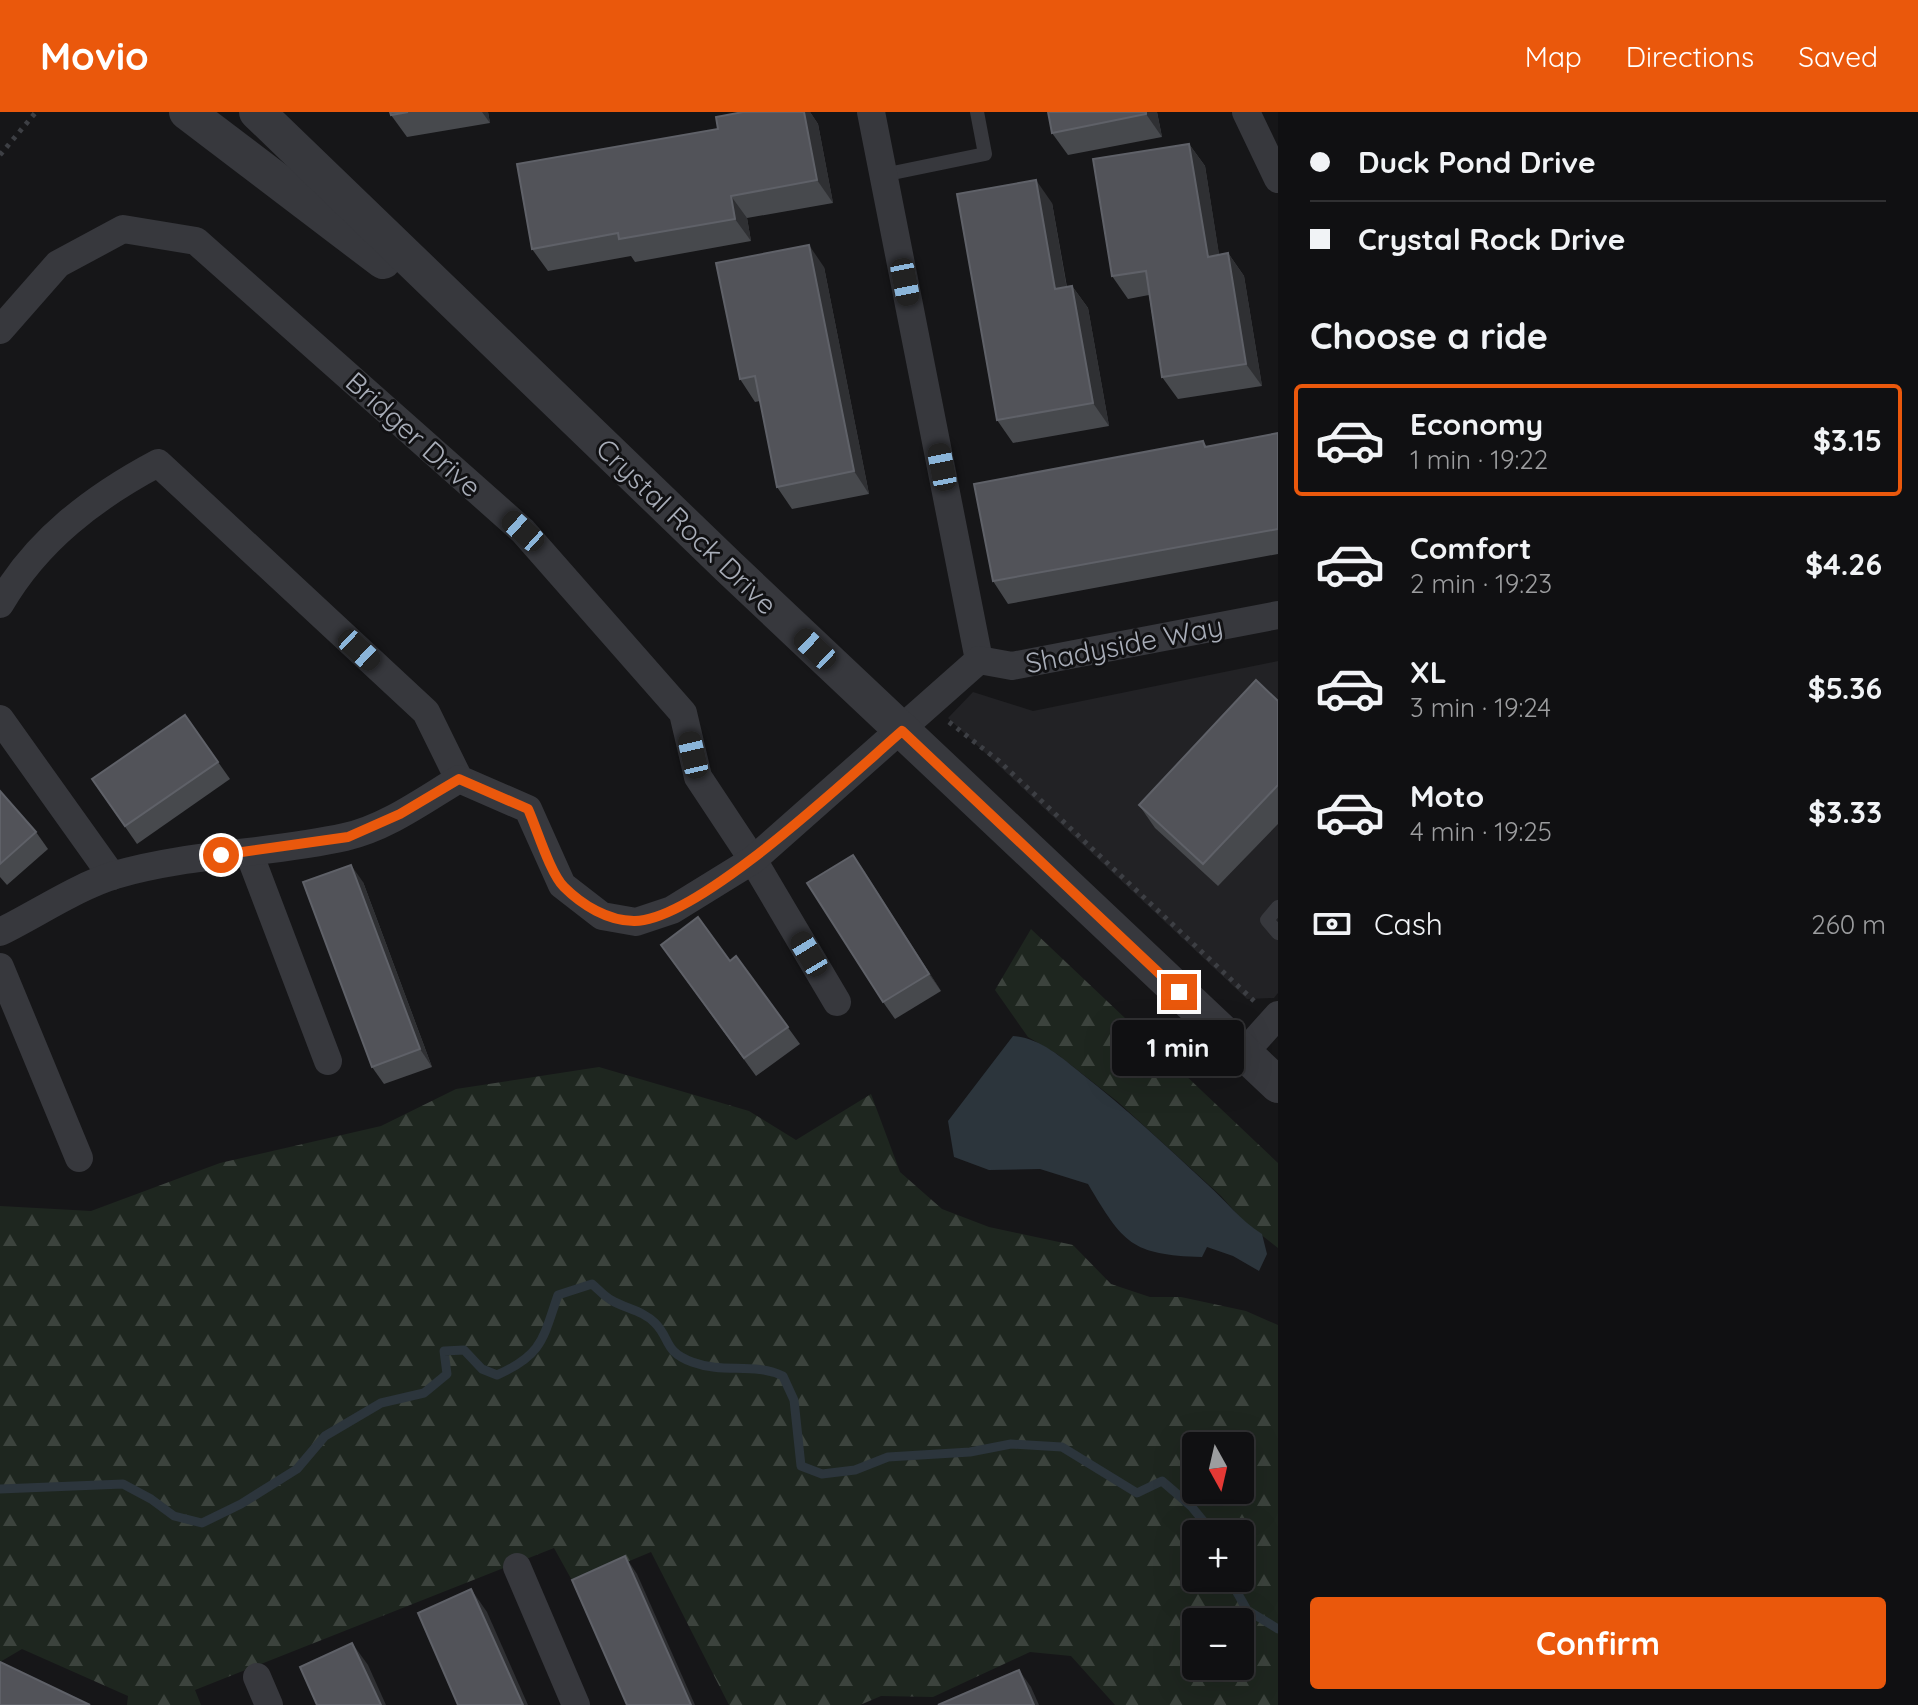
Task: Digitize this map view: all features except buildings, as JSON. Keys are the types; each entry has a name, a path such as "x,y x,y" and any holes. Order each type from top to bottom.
{"street":[{"name":"Crystal Rock Drive","path":"187,112 515,362"},
{"name":"Crystal Rock Drive","path":"257,112 902,731 1278,1085"},
{"path":"0,604 14,579 57,532 105,492 158,463 426,712 459,779 528,809 562,885 602,916 636,922 672,910 753,860 979,660 871,112"},
{"path":"1246,112 1278,179"},
{"name":"Bridger Drive","path":"0,330 58,264 123,229 196,241 523,531 683,713 698,777 753,860 837,1002"},
{"name":"Shadyside Way","path":"979,660 1012,666 1278,615"},
{"path":"0,719 112,876"},
{"path":"0,932 112,876 193,856 249,853 348,837 400,814 459,779"},
{"path":"249,853 328,1061"},
{"path":"0,967 79,1158"},
{"path":"1244,1053 1276,1018"},
{"path":"517,1567 576,1705"},
{"path":"257,1677 269,1705"}],"lane":[{"path":"883,175 985,154 977,112"},
{"path":"1278,907 1267,920 1278,933"}],"path":[{"path":"0,155 36,112"},
{"path":"931,705 1008,769 1276,1018"}],"shaded area":[{"path":"1278,661 1278,993 1274,998 1247,999 948,718 973,692 1033,711"},
{"path":"1013,1036 1041,1044 1066,1061 1130,1114 1262,1234 1267,1254 1259,1271 1233,1256 1207,1247 1202,1257 1144,1249 1121,1232 1088,1184 1040,1169 989,1170 954,1157 948,1121"}],"green space":[{"path":"1031,929 1278,1163 1278,1248 1242,1220 1221,1196 1118,1102 1057,1054 1028,1037 995,990"},
{"path":"599,1067 749,1111 796,1140 871,1094 900,1172 942,1209 989,1227 1073,1245 1111,1284 1150,1297 1181,1297 1246,1311 1278,1325 1278,1705 1115,1705 1071,1656 1030,1652 933,1697 881,1696 860,1705 729,1705 651,1552 574,1584 554,1548 195,1690 201,1705 127,1705 128,1696 22,1649 0,1662 0,1206 91,1211 220,1163 381,1126 456,1089"}],"waterway":[{"path":"0,1489 123,1484 174,1516 202,1523 241,1504 297,1469 325,1436 381,1403 424,1393 447,1374 444,1351 464,1350 482,1369 497,1375 512,1368 539,1344 558,1295 592,1284 611,1300 650,1319 676,1354 683,1358 704,1365 761,1370 783,1376 794,1400 801,1466 822,1474 855,1470 888,1457 970,1452 1011,1444 1062,1447 1137,1493 1162,1481 1202,1520"},
{"path":"1237,1592 1247,1610 1278,1629"}],"route":[{"path":"221,855 348,837 400,814 459,779 528,809 562,885 602,916 636,922 672,910 753,860 902,731 1179,992"}]}
